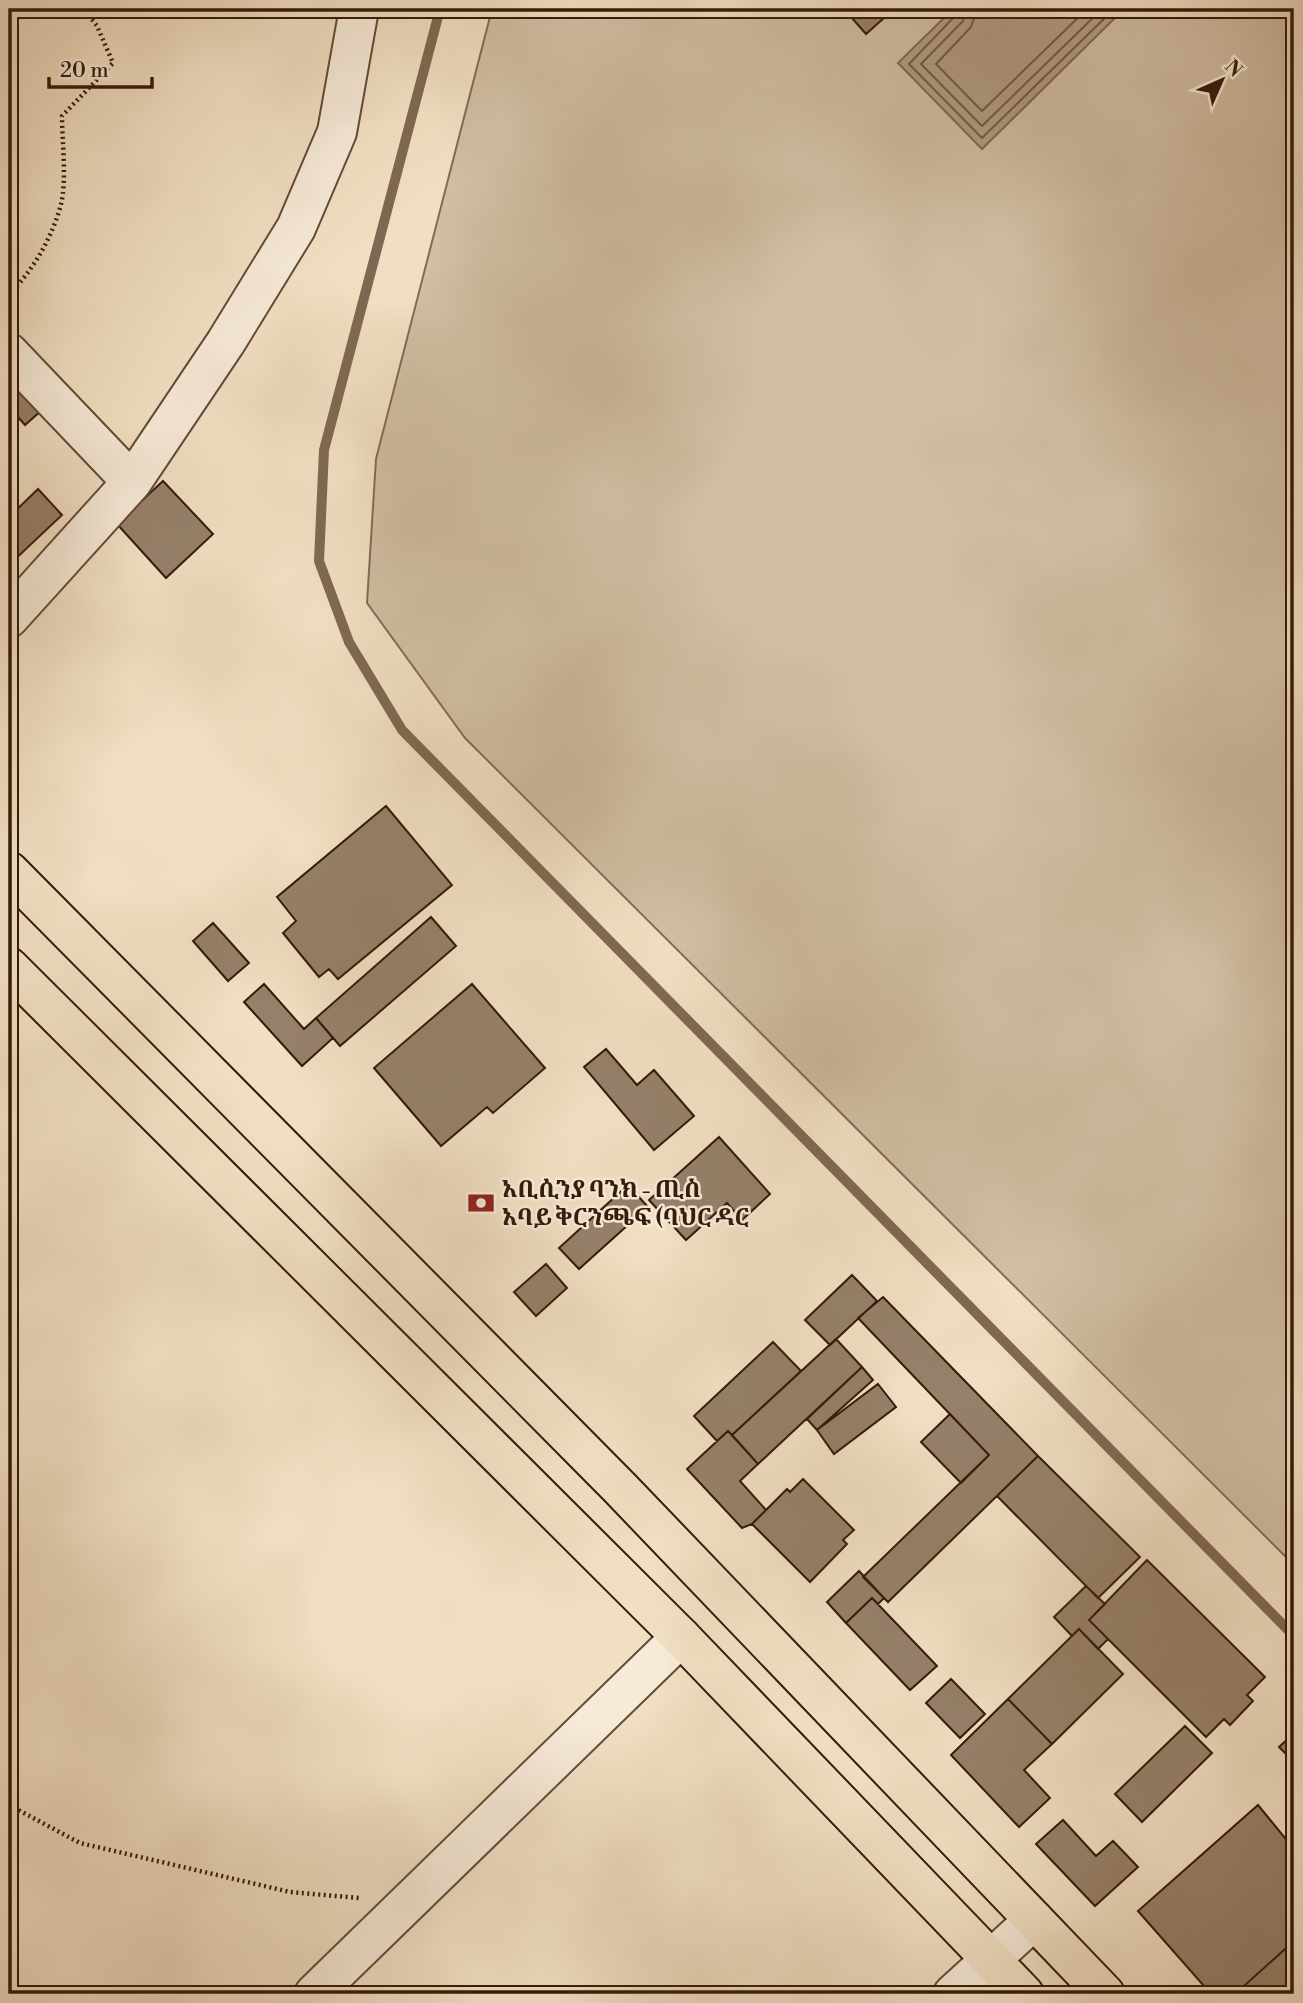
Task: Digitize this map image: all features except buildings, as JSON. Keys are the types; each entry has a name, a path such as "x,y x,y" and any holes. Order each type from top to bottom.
{"main road":[{"path":"9,871 620,1488 1105,1994"},
{"path":"9,967 681,1637 1024,1994"}],"street":[{"path":"9,618 132,482 226,342 296,228 337,132 359,9"},
{"path":"9,353 132,482"},
{"path":"314,1994 681,1637"},
{"path":"953,1994 1034,1920"}],"path":[{"path":"9,294 22,282 44,247 61,202 62,116 113,63 97,26 83,9"},
{"path":"9,1805 80,1843 290,1892 409,1902"}],"shaded area":[{"path":"492,9 1294,9 1294,1565 465,738 367,603 376,459"}],"water":[{"path":"953,9 1124,9 982,149 898,63"}],"waterway":[{"path":"440,9 324,450 319,561 349,642 402,730 1294,1636"}],"place":[{"name":"አቢሲንያ ባንክ - ጢስ አባይ ቅርንጫፍ (ባህር ዳር","path":"481,1203"}]}
